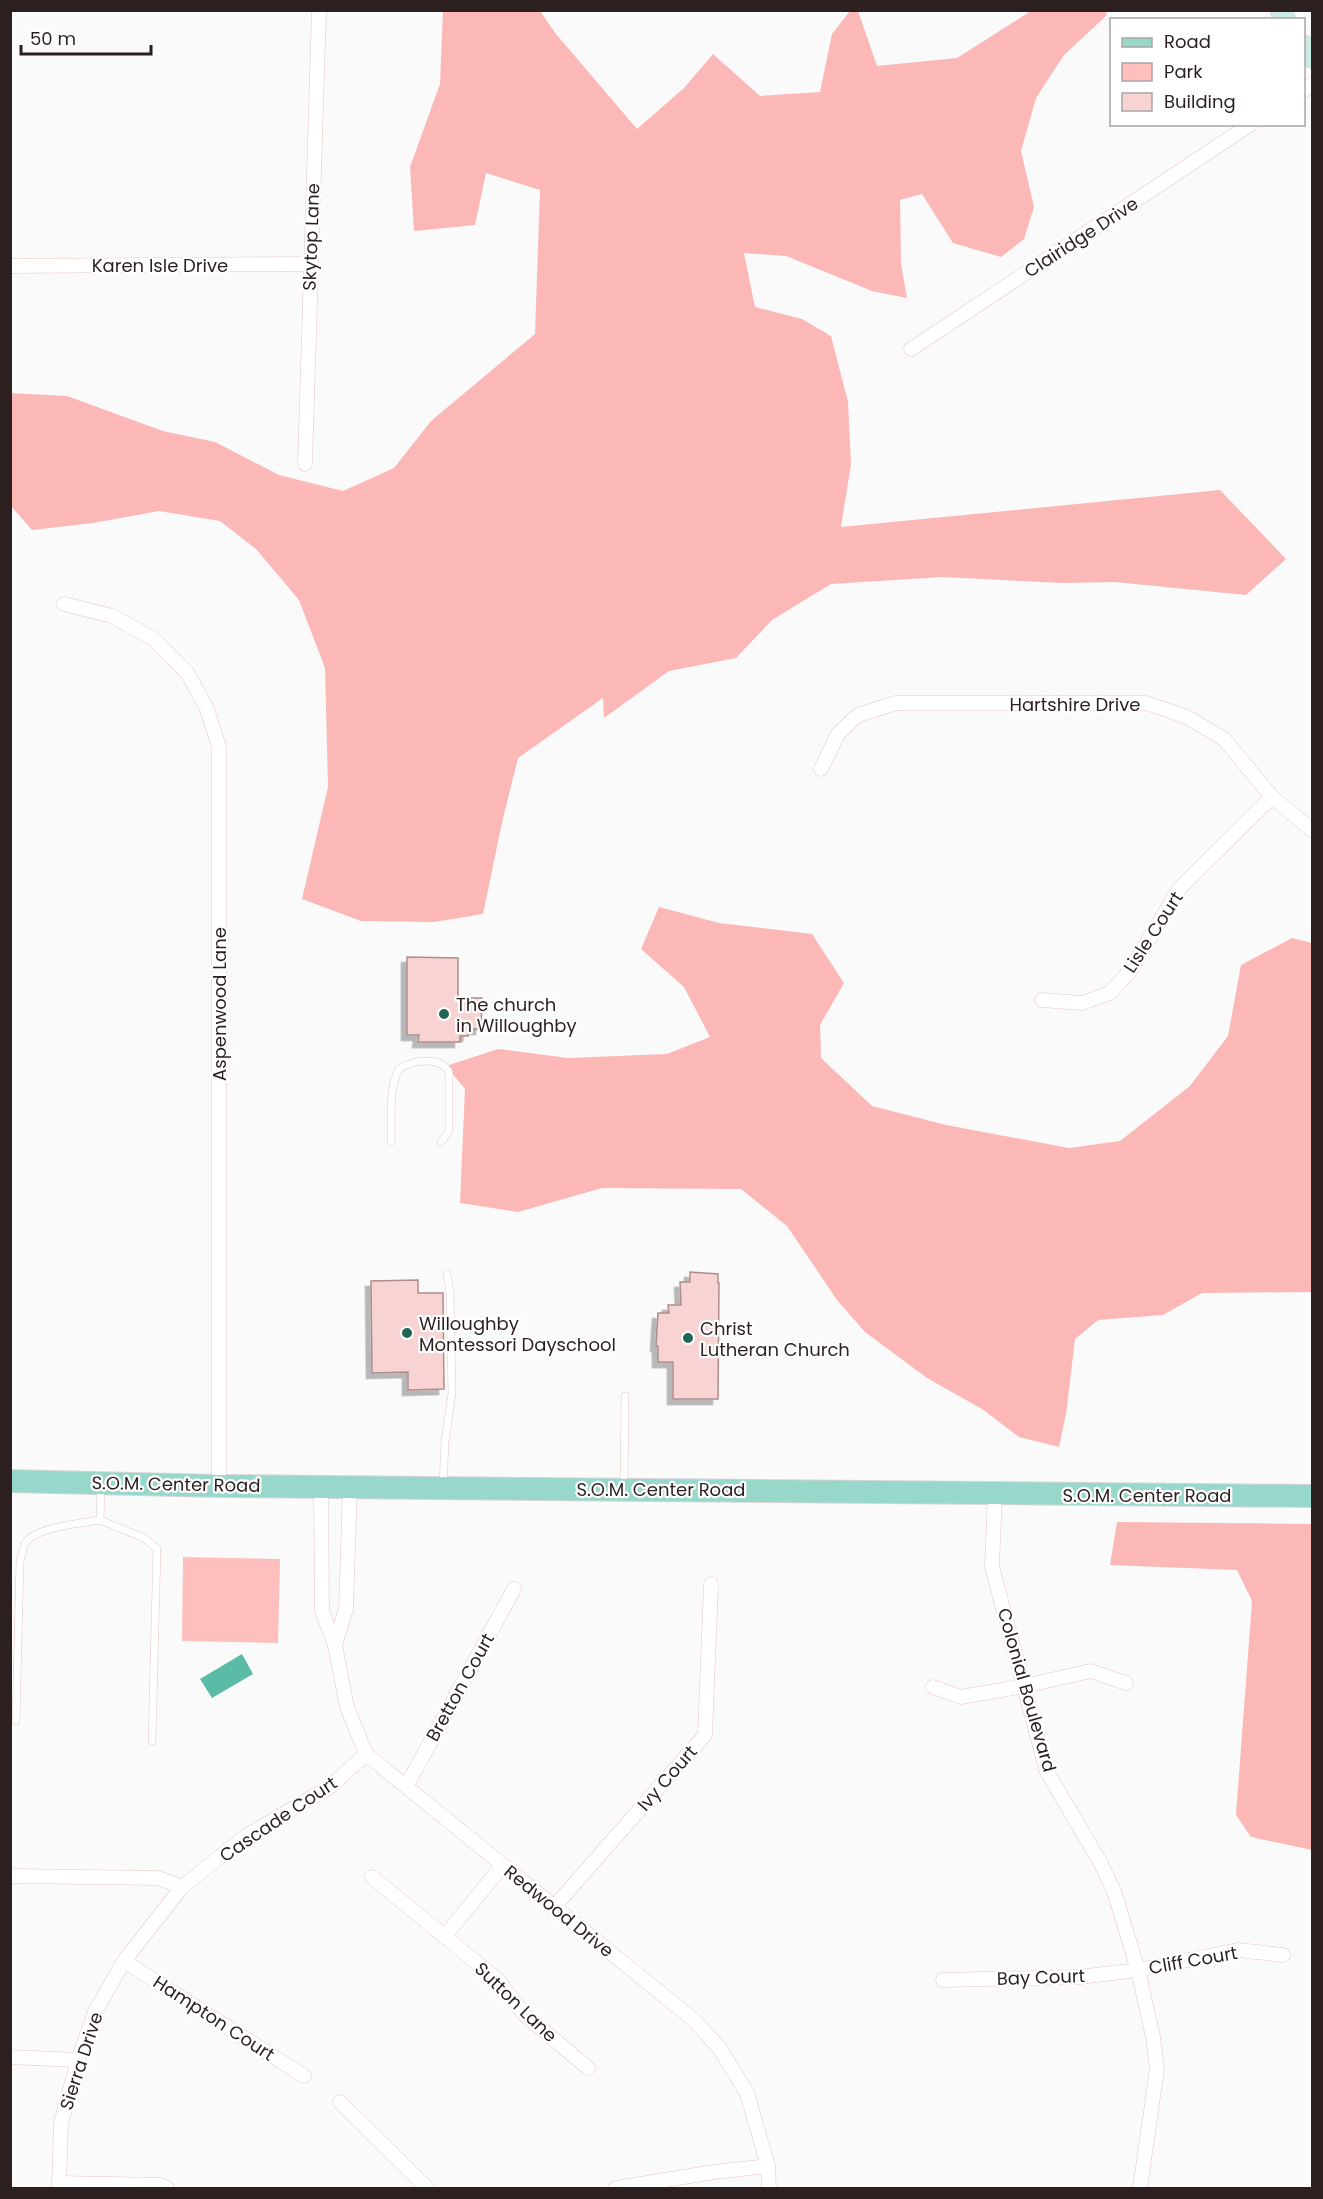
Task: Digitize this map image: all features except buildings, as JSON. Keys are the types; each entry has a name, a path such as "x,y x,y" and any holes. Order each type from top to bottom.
{"main road":[{"name":"S.O.M. Center Road","path":"10,1481 219,1486 1312,1496"}],"street":[{"name":"Skytop Lane","path":"306,464 319,10"},
{"name":"Clairidge Drive","path":"911,349 1248,126"},
{"name":"Karen Isle Drive","path":"10,266 310,264"},
{"name":"Aspenwood Lane","path":"64,604 112,616 154,639 188,674 207,709 219,747 219,1486"},
{"name":"Hartshire Drive","path":"821,769 838,734 858,715 896,703 1146,703 1187,717 1224,739 1272,797 1312,830"},
{"name":"Lisle Court","path":"1042,1000 1082,1003 1110,993 1129,972 1180,888 1272,797"},
{"path":"321,1486 322,1611 335,1645 347,1707 366,1754"},
{"path":"335,1645 346,1609 350,1486"},
{"name":"Colonial Boulevard","path":"995,1494 992,1567 1047,1772 1100,1860 1114,1891 1138,1970 1153,2037 1157,2069 1140,2188"},
{"name":"Ivy Court","path":"554,1906 705,1735 711,1584"},
{"name":"Bretton Court","path":"407,1785 514,1589"},
{"path":"933,1687 961,1697 1091,1671 1126,1683"},
{"name":"Redwood Drive","path":"366,1754 695,2020 720,2049 747,2093 768,2166 769,2188"},
{"name":"Cascade Court","path":"182,1887 246,1836 331,1786 366,1754"},
{"path":"444,1937 502,1866"},
{"path":"10,1876 158,1878 182,1887"},
{"name":"Sutton Lane","path":"372,1877 499,1982 525,2015 588,2068"},
{"name":"Sierra Drive","path":"59,2186 61,2123 78,2060 95,2013 124,1961 182,1887"},
{"name":"Cliff Court","path":"1138,1970 1238,1950 1283,1955"},
{"name":"Hampton Court","path":"124,1961 304,2076"},
{"name":"Bay Court","path":"943,1980 1079,1977 1138,1970"},
{"path":"10,2057 78,2060"},
{"path":"340,2102 427,2188"},
{"path":"616,2188 768,2166"},
{"path":"59,2186 160,2185 167,2188"}],"lane":[{"path":"391,1142 392,1092 396,1073 413,1062 440,1063 446,1066 449,1072 449,1131 441,1142"},
{"path":"442,1488 445,1442 452,1393 450,1293 447,1274"},
{"path":"624,1396 624,1489"},
{"path":"100,1520 101,1483"},
{"path":"16,1721 20,1561 26,1543 36,1534 100,1520 144,1538 157,1549 152,1741"}],"green space":[{"path":"183,1557 280,1559 278,1643 182,1641"}],"shaded area":[{"path":"443,11 540,11 556,34 637,129 684,88 713,54 760,96 820,92 832,34 850,11 858,11 877,66 957,58 1031,11 1107,11 1106,16 1064,55 1036,98 1021,151 1034,207 1024,239 1001,257 953,243 922,194 900,200 901,264 907,298 872,291 786,256 744,253 755,307 802,319 831,336 848,402 851,464 841,527 1220,490 1286,559 1246,595 1115,582 1063,583 942,577 831,584 772,620 736,658 669,671 604,718 603,698 518,758 483,914 434,922 361,921 302,899 328,787 325,668 299,600 256,549 220,521 159,511 93,523 32,530 11,506 11,393 67,396 163,431 215,442 279,475 343,491 394,468 431,421 535,334 540,190 486,173 475,225 414,231 410,167 440,84"},
{"path":"659,907 719,923 812,934 844,983 820,1025 821,1058 872,1106 946,1125 1069,1148 1120,1141 1190,1086 1228,1036 1241,965 1292,938 1312,943 1312,1292 1202,1293 1163,1315 1098,1320 1075,1339 1066,1414 1059,1447 1019,1437 982,1409 927,1378 865,1332 837,1300 787,1226 741,1189 602,1188 518,1212 460,1203 465,1089 446,1066 498,1049 568,1058 667,1054 710,1037 684,987 641,949"},
{"path":"1117,1522 1312,1524 1312,1850 1251,1837 1236,1815 1252,1601 1237,1570 1110,1565"},
{"path":"242,1654 253,1674 212,1698 200,1679"}],"place":[{"name":"The church in Willoughby","path":"444,1014"},
{"name":"Willoughby Montessori Dayschool","path":"407,1333"},
{"name":"Christ Lutheran Church","path":"688,1338"}]}
